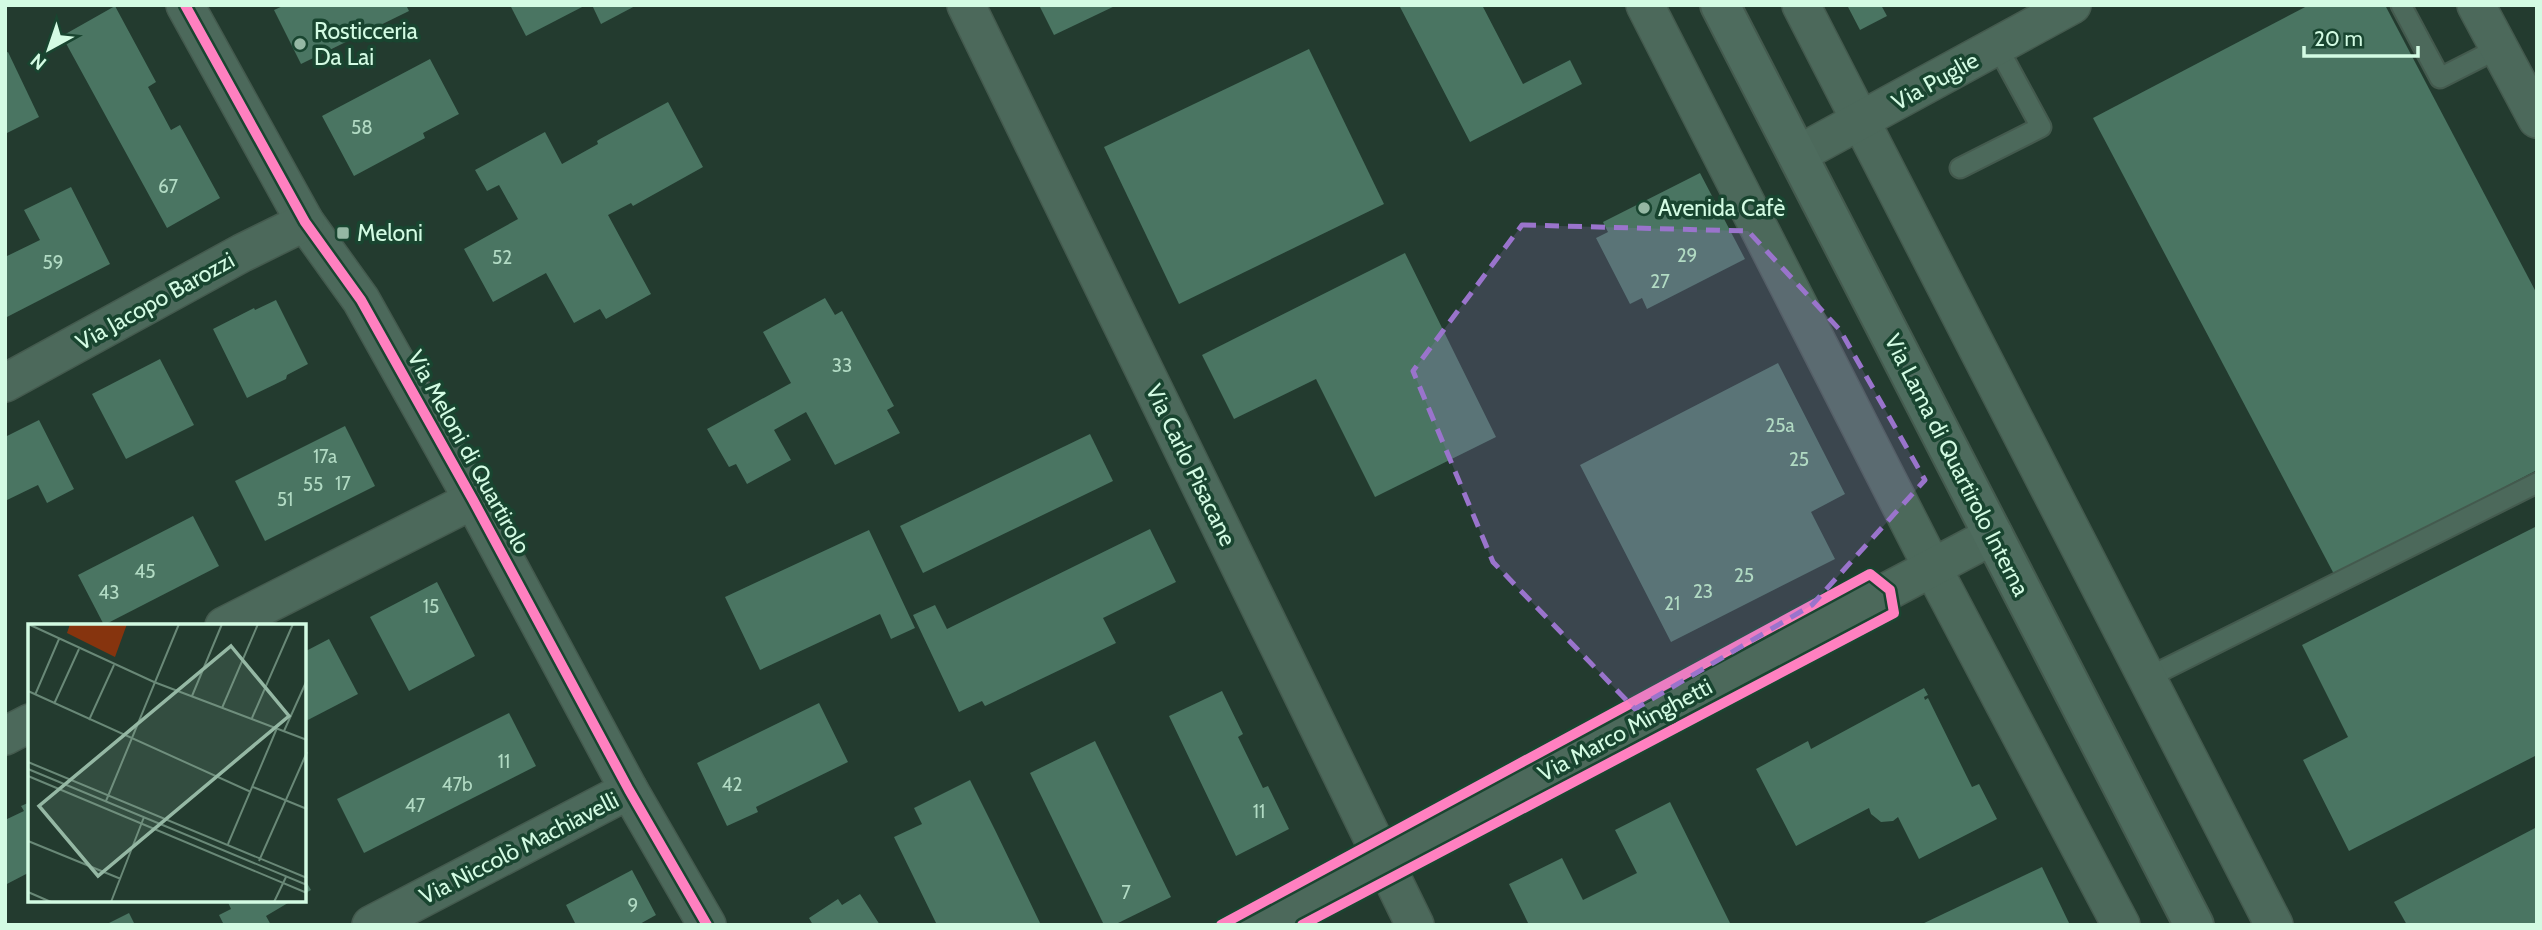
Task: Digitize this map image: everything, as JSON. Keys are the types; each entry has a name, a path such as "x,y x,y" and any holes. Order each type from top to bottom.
{"main road":[{"name":"Via Lama di Quartirolo Interna","path":"1720,5 2194,925"}],"street":[{"name":"Via Meloni di Quartirolo","path":"185,5 305,222 361,300 473,500 629,790 707,925"},
{"name":"Via Carlo Pisacane","path":"966,5 1415,925"},
{"path":"1801,5 2274,925"},
{"name":"Via Puglie","path":"1797,155 2072,5"},
{"path":"2476,5 2537,119"},
{"path":"1652,10 1932,567 2121,925"},
{"name":"Via Jacopo Barozzi","path":"5,383 242,253 305,222"},
{"path":"226,624 473,500"},
{"name":"Via Marco Minghetti","path":"1255,925 1994,535"},
{"path":"5,736 28,724"},
{"name":"Via Niccolò Machiavelli","path":"370,925 629,790"}],"lane":[{"path":"2402,5 2440,78 2499,48"},
{"path":"1960,168 2041,127 1997,46"},
{"path":"2147,678 2537,483"}],"highlighted area":[{"path":"1522,225 1748,231 1840,330 1925,480 1812,605 1635,709 1493,562 1413,371"}],"building":[{"path":"285,5 406,5 409,11 301,64 274,10"},
{"path":"510,5 586,5 526,36"},
{"path":"592,5 637,5 601,24"},
{"path":"1039,5 1117,5 1054,35"},
{"path":"1399,5 1482,5 1523,84 1570,60 1582,84 1470,142"},
{"path":"1847,5 1881,5 1887,16 1860,30"},
{"path":"2309,5 2385,5 2537,294 2537,470 2335,576 2093,118"},
{"path":"115,6 156,82 148,87 171,130 180,125 220,198 167,228 62,36"},
{"path":"1309,49 1384,204 1179,304 1104,147"},
{"path":"8,52 39,117 5,134 5,53"},
{"path":"430,59 459,114 423,133 425,138 354,176 322,116"},
{"path":"668,102 703,167 633,206 631,203 608,215 651,294 606,319 600,309 574,323 546,273 493,302 464,249 518,219 499,185 487,191 475,170 545,132 562,164 598,144 600,139"},
{"path":"1700,173 1745,259 1647,309 1642,298 1630,304 1596,238 1608,232 1603,222"},
{"path":"71,187 110,264 5,318 5,257 40,240 24,210"},
{"path":"1405,253 1496,437 1375,497 1316,379 1234,419 1202,355"},
{"path":"825,298 835,315 842,311 894,406 887,410 900,433 835,465 806,412 774,430 791,460 747,484 736,464 729,467 707,429 791,383 763,332"},
{"path":"276,300 308,364 287,375 286,379 247,398 213,329"},
{"path":"160,359 194,425 126,459 92,394"},
{"path":"1778,363 1845,494 1811,512 1835,559 1671,642 1580,465"},
{"path":"39,420 74,489 47,503 38,485 5,501 5,437"},
{"path":"345,426 375,486 265,541 235,481"},
{"path":"1090,434 1113,481 923,573 900,526"},
{"path":"193,516 219,566 106,624 103,624 78,575"},
{"path":"2537,526 2537,755 2349,851 2303,760 2348,737 2302,645"},
{"path":"1150,529 1176,582 1103,618 1116,643 985,706 982,701 959,712 913,615 935,605 947,629"},
{"path":"869,530 915,628 891,639 880,614 760,670 725,597"},
{"path":"437,582 475,656 409,691 370,617"},
{"path":"329,639 358,694 306,721 306,651"},
{"path":"1924,688 1928,695 1924,697 1925,700 1928,698 1972,787 1979,784 1997,819 1919,859 1898,817 1893,821 1881,822 1871,814 1869,808 1796,846 1756,769 1808,741 1811,749"},
{"path":"1222,691 1243,734 1238,737 1263,788 1268,786 1289,829 1236,856 1169,716"},
{"path":"819,703 848,762 756,807 758,812 727,826 697,763"},
{"path":"509,713 536,766 364,853 337,799"},
{"path":"1095,741 1171,897 1114,925 1104,925 1030,773"},
{"path":"970,780 1041,925 937,925 894,837 922,824 914,808"},
{"path":"1670,802 1731,925 1529,925 1509,884 1562,858 1583,900 1637,873 1615,830"},
{"path":"28,803 28,873 5,885 5,820 24,811 21,806"},
{"path":"2537,827 2537,925 2407,925 2394,902"},
{"path":"2042,867 2070,925 1920,925"},
{"path":"632,870 656,915 638,925 576,925 566,905"},
{"path":"860,894 880,925 813,925 809,918 838,899 842,905"},
{"path":"228,902 290,902 266,916 271,925 224,925 219,915 231,909"},
{"path":"129,913 135,925 105,925"}],"cycle path":[{"path":"185,5 305,222 361,300 473,500 629,790 707,925"},
{"path":"1221,925 1870,574 1890,590 1894,613 1302,925"}],"place":[{"name":"Rosticceria Da Lai","path":"300,44"},
{"name":"Avenida Cafè","path":"1644,208"},
{"name":"Meloni","path":"343,233"}]}
